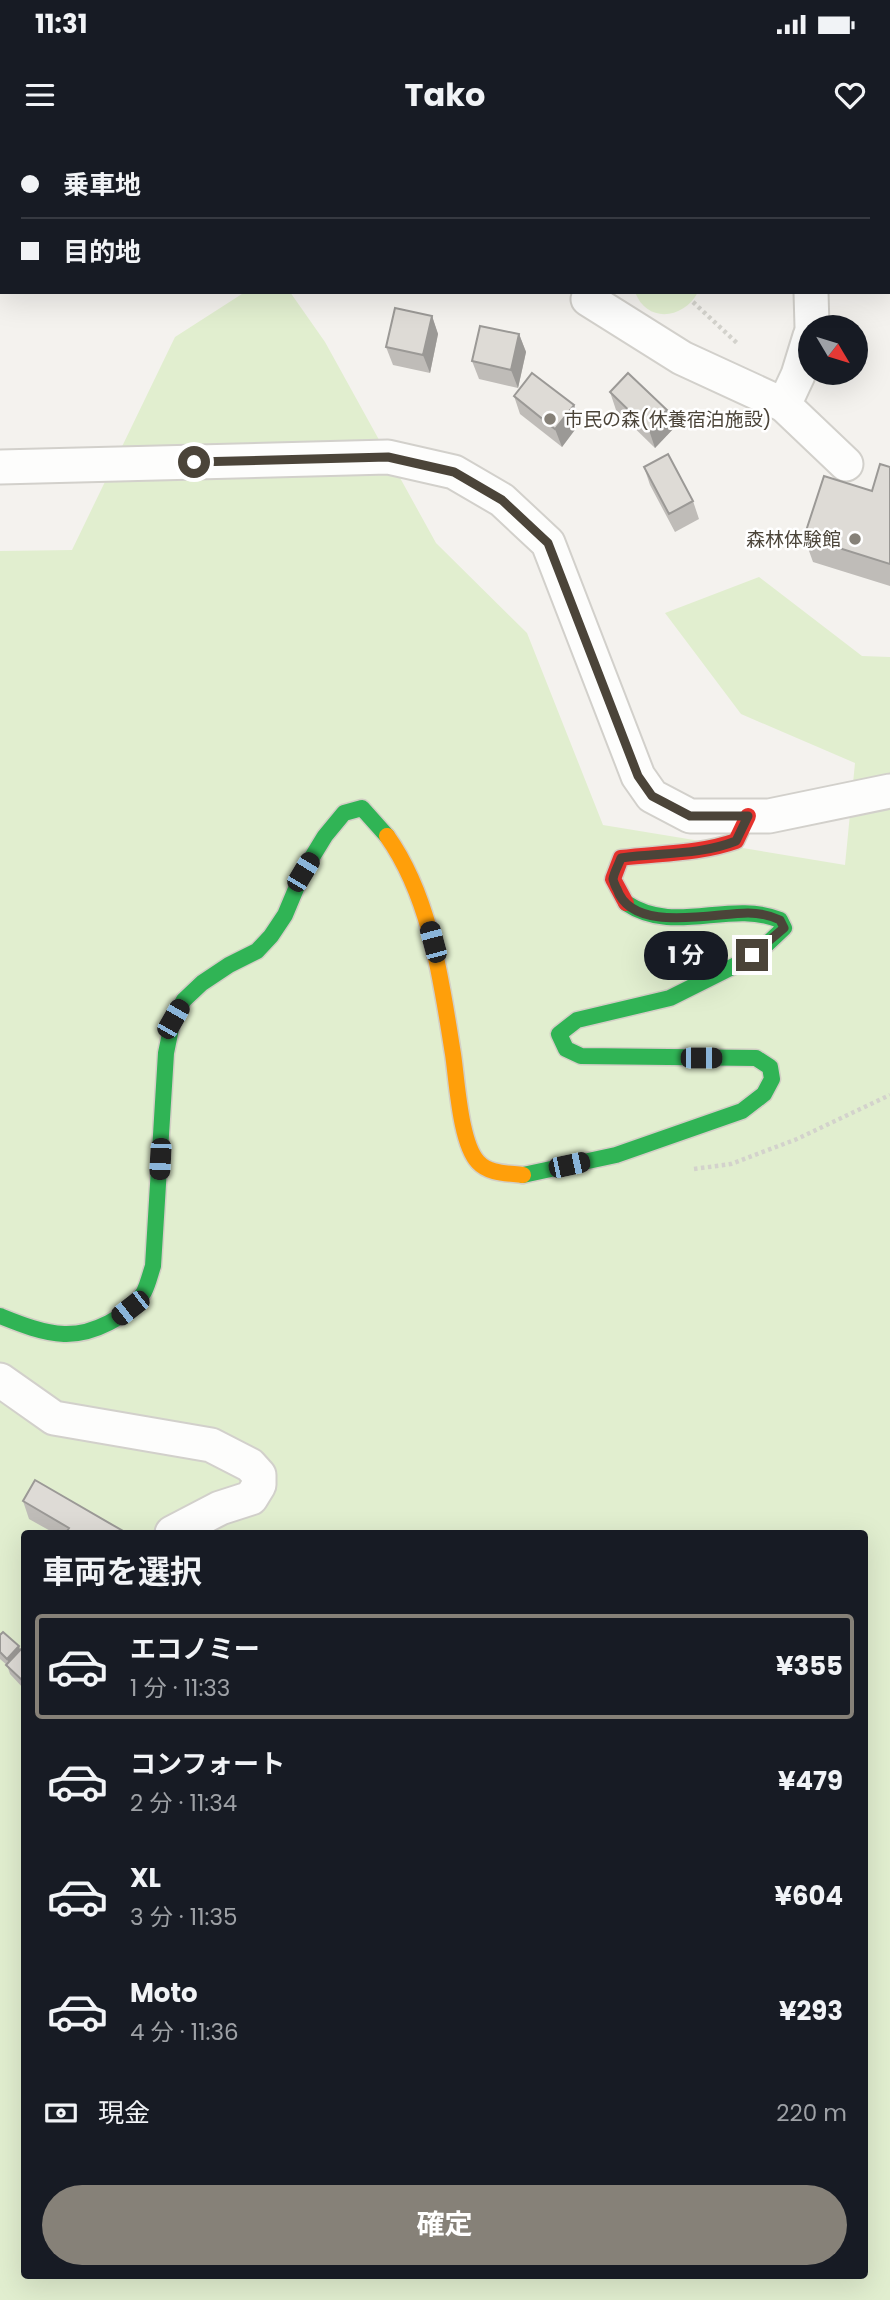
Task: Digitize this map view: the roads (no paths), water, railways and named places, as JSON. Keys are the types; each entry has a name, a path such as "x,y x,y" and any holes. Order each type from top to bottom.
{"street":[{"path":"811,294 812,315"},
{"path":"588,299 682,358 784,405 846,464"},
{"path":"784,405 798,376"},
{"path":"0,467 388,457 454,472 502,500 548,543 638,776 652,796 690,816 769,816 890,791"},
{"path":"0,1315 20,1324 68,1334 111,1322 130,1308 142,1294 153,1266 166,1053 173,1019 184,1000 202,983 257,951 271,936 285,915 303,872 325,836 344,813 362,808 374,819 406,866 423,904 435,955 465,1136 477,1161 491,1171 523,1175 616,1155 742,1111 764,1094 772,1079 770,1067 756,1058 581,1056 569,1054 561,1047 559,1034 576,1020 670,998 740,963 765,946 784,928 780,920 765,914 686,918 645,914 629,907 619,897 613,879 621,858 682,854 717,848 736,841 748,816"},
{"path":"0,1380 54,1418 211,1445 250,1465 259,1475 259,1485 251,1498 220,1508 178,1530"}],"place":[{"name":"市民の森(休養宿泊施設)","path":"550,419"},
{"name":"森林体験館","path":"855,539"}]}
